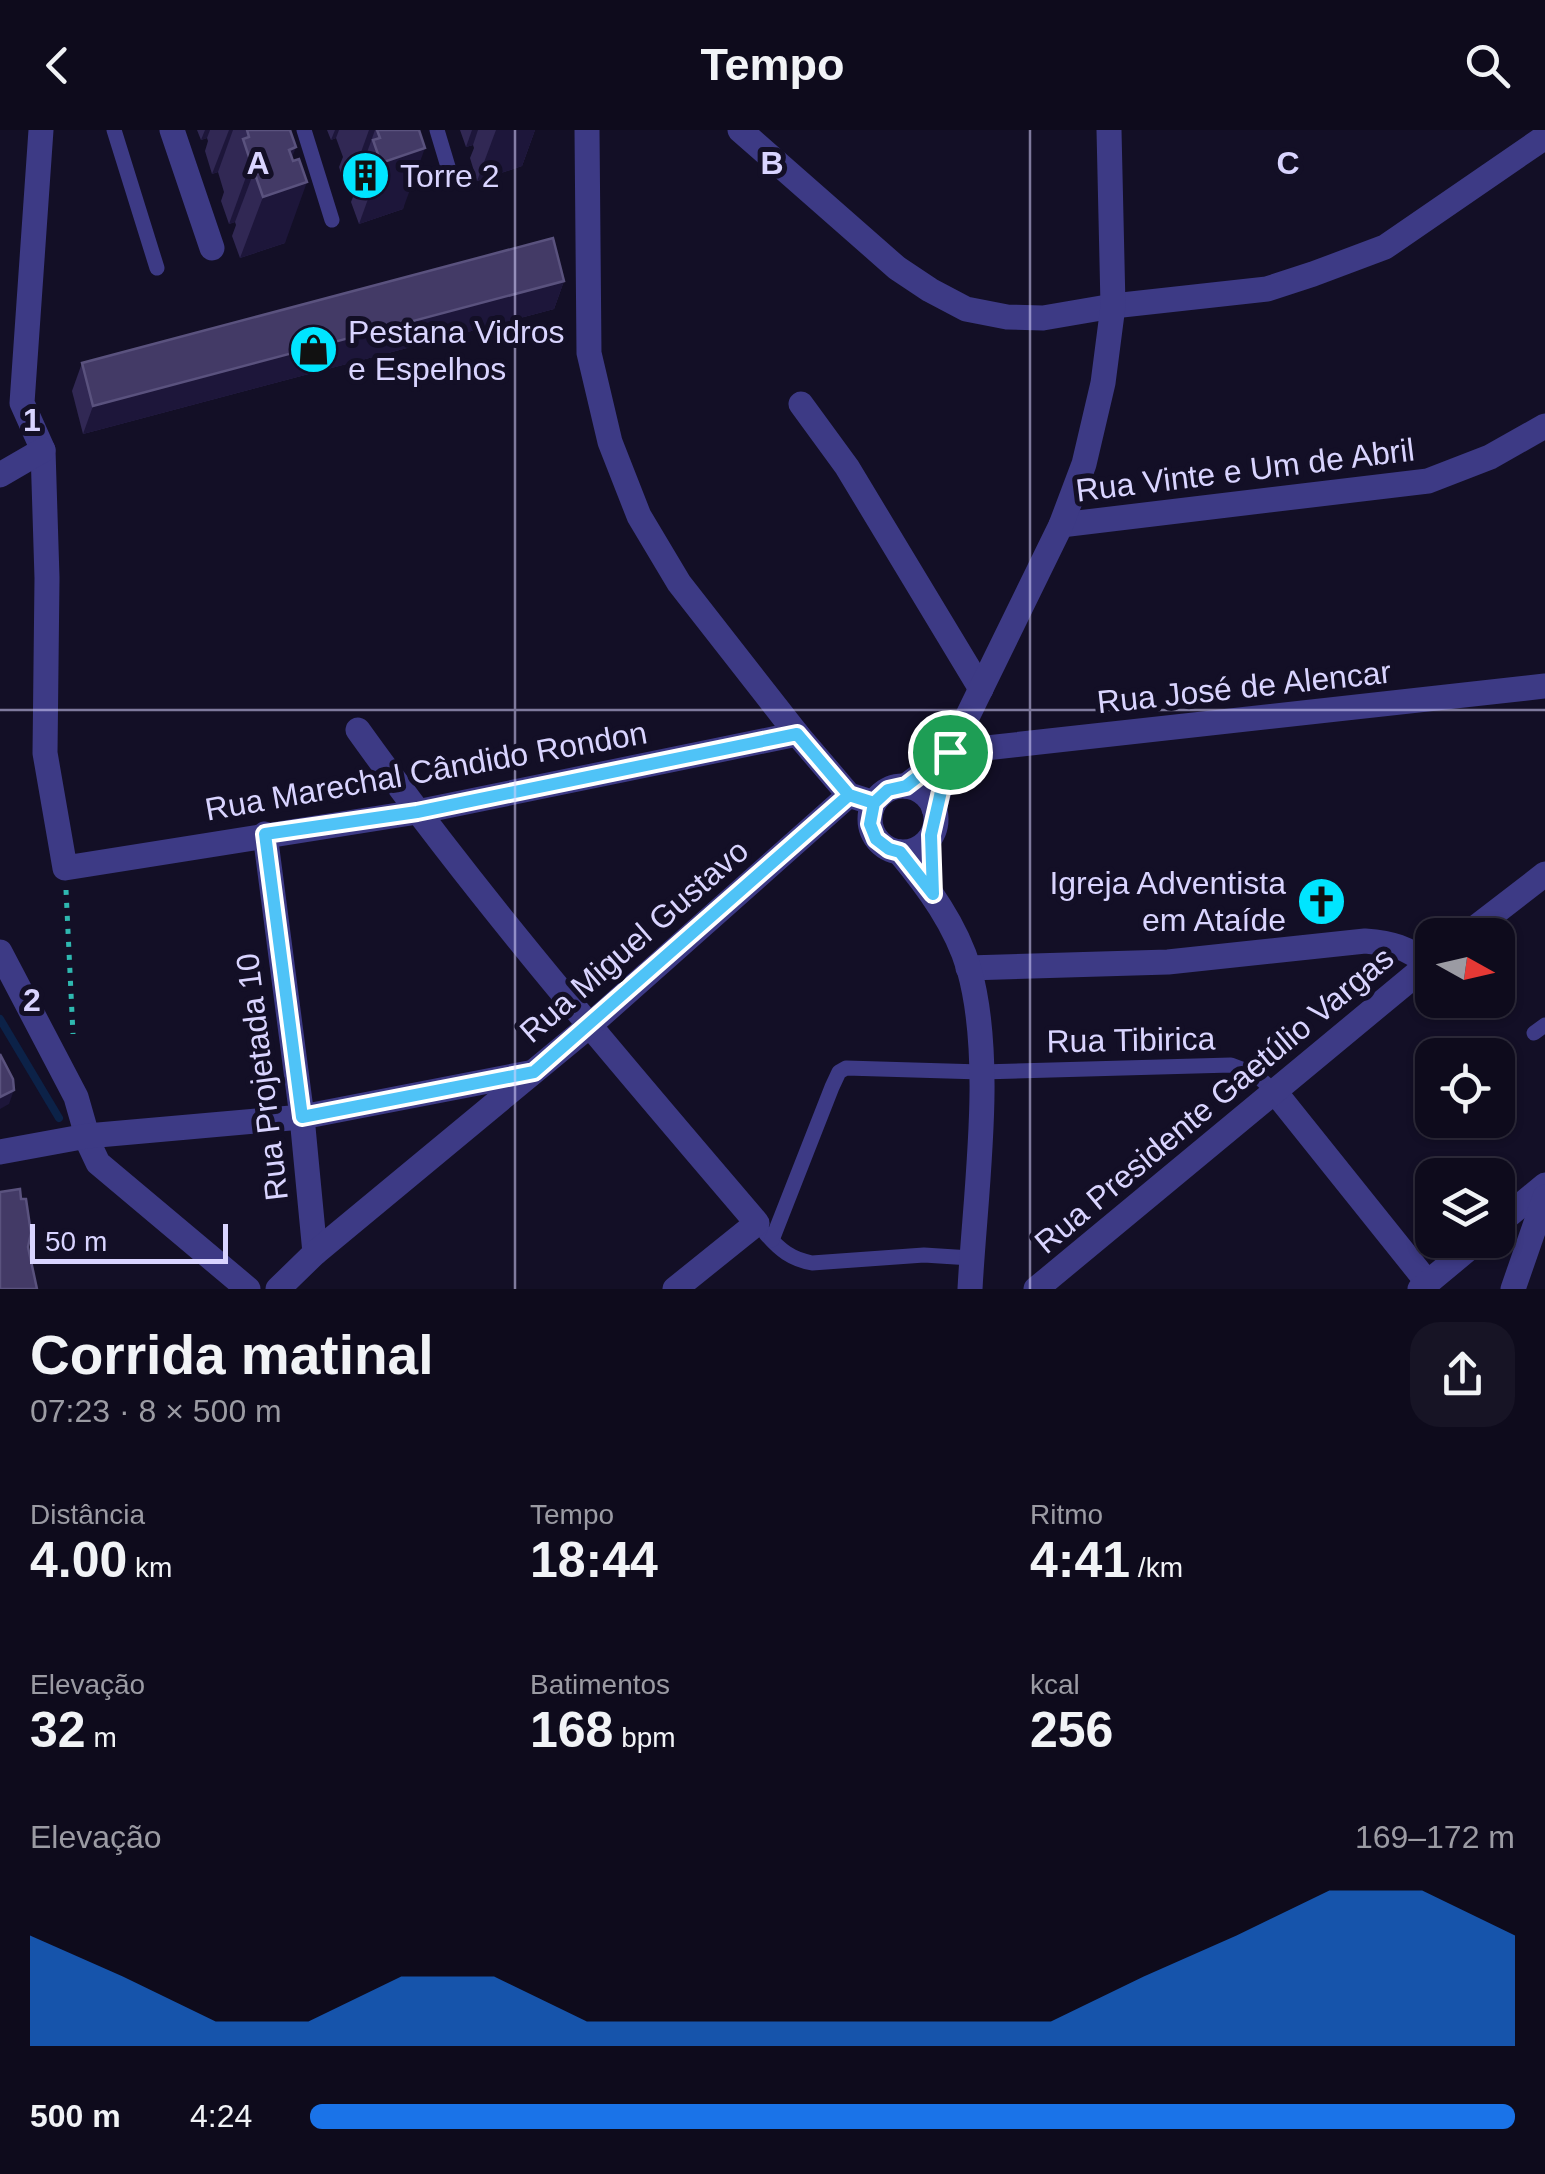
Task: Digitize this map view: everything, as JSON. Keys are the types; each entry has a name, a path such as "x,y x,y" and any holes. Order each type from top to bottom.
{"street":[{"path":"40,130 22,403 43,450 47,578 45,753 65,868"},
{"path":"172,130 212,248"},
{"path":"586,130 589,353 610,442 639,516 679,583 797,734 862,799 873,834 884,846 900,852 933,894 968,968 978,1020 981,1072 970,1289"},
{"path":"740,130 897,268 930,290 966,309 1007,317 1043,318 1267,289 1386,247 1545,136"},
{"path":"933,894 933,822 950,752 1061,526 1092,432 1113,306 1109,130"},
{"path":"800,404 847,468 981,689"},
{"name":"Rua Vinte e Um de Abril","path":"1061,526 1428,481 1490,457 1545,426"},
{"path":"0,475 43,450"},
{"name":"Rua José de Alencar","path":"950,752 1545,686"},
{"path":"358,730 417,812 589,1026 764,1232 675,1289"},
{"name":"Rua Marechal Cândido Rondon","path":"65,868 417,812 797,734"},
{"path":"862,799 906,786 950,752"},
{"path":"900,852 918,848 933,822 924,793 906,786"},
{"name":"Rua Miguel Gustavo","path":"278,1289 315,1252 862,799"},
{"name":"Rua Projetada 10","path":"265,834 302,1117 315,1252"},
{"path":"1488,918 1545,874"},
{"path":"968,968 1168,962 1365,941 1391,943 1415,953"},
{"path":"0,952 76,1097 93,1154 105,1170 248,1289"},
{"name":"Rua Presidente Gaetúlio Vargas","path":"1036,1289 1415,975"},
{"path":"0,1152 88,1136 302,1117 534,1072"},
{"path":"1274,1092 1424,1286 1457,1258"},
{"path":"1515,1210 1545,1185"},
{"path":"1513,1289 1545,1197"}],"lane":[{"path":"114,130 156,268"},
{"path":"304,130 332,220"},
{"path":"438,130 452,180"},
{"name":"Rua Tibirica","path":"764,1232 839,1072 857,1066 981,1072 1231,1065 1255,1074 1274,1092"},
{"path":"764,1232 781,1251 812,1263 924,1255 972,1258"}],"path":[{"path":"65,868 73,1040"}],"building":[{"path":"247,130 290,130 296,147 289,150 293,161 299,159 307,182 263,197 255,174 261,172 258,161 251,163 243,139 249,137"},
{"path":"377,130 419,130 425,148 381,163 373,140 380,138"},
{"path":"553,238 564,281 93,406 82,363"},
{"path":"0,1054 13,1079 14,1090 0,1097"},
{"path":"20,1189 21,1199 26,1199 31,1233 28,1247 37,1289 0,1289 0,1192"}],"waterway":[{"path":"0,1019 59,1118"}],"place":[{"name":"Torre 2","path":"365,176"},
{"name":"Pestana Vidros e Espelhos","path":"313,350"},
{"name":"Igreja Adventista em Ataíde","path":"1321,901"}],"route":[{"path":"950,752 906,786 888,790 874,803 849,795 534,1072 302,1117 265,834 417,812 797,734 849,795 874,803 870,824 876,839 900,852 933,894 934,809 950,752"}]}
